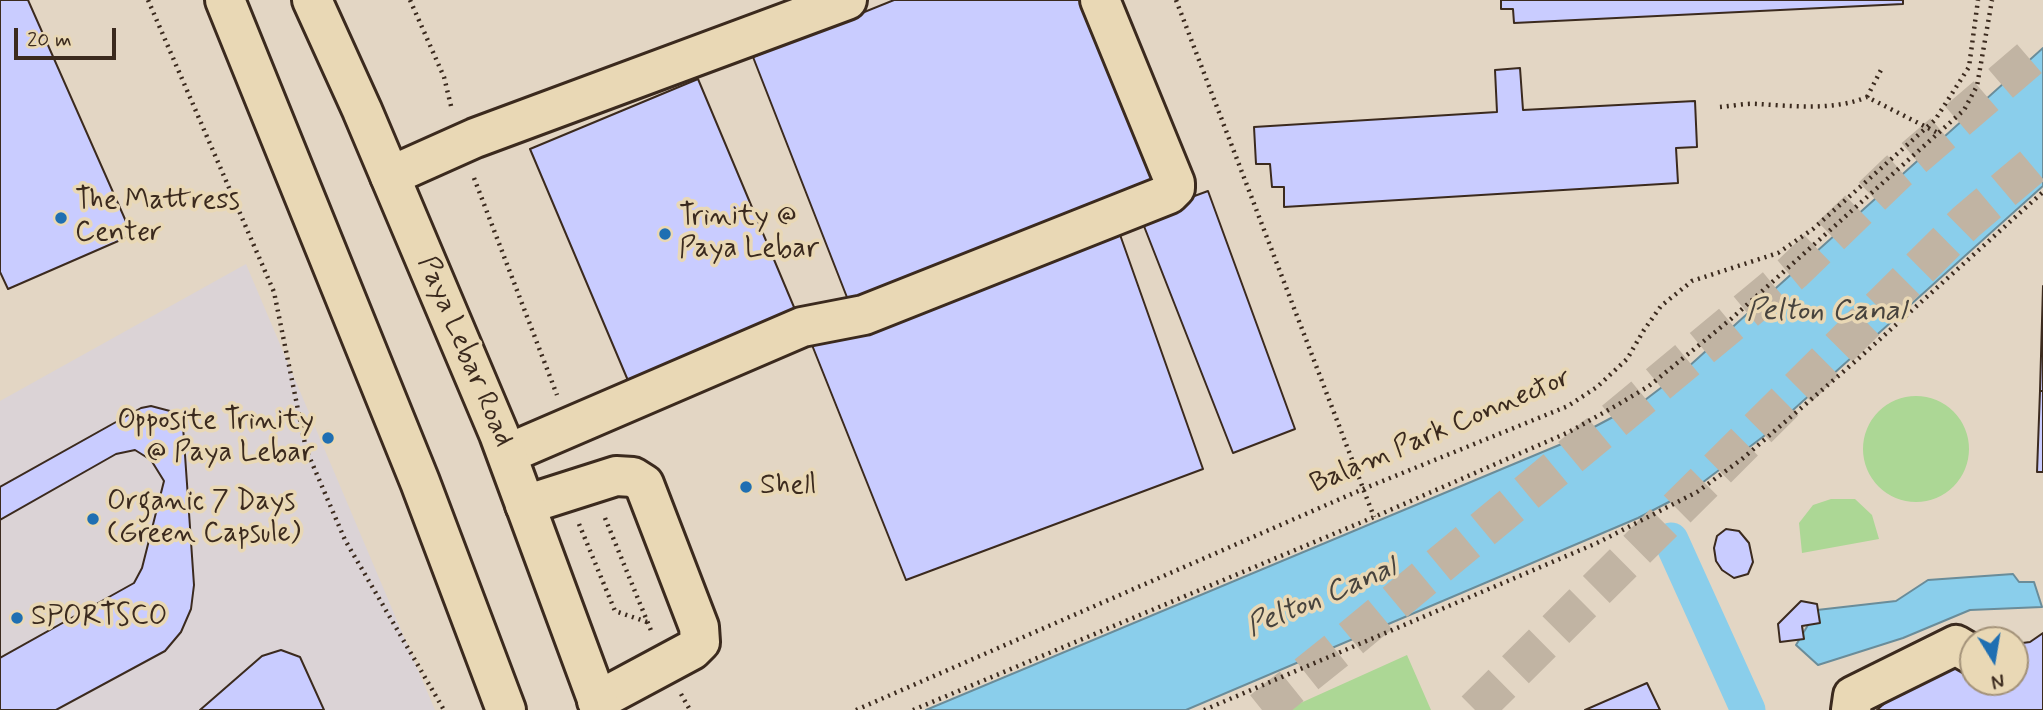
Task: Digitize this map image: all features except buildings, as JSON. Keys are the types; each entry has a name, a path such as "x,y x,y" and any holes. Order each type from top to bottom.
{"main road":[{"path":"225,0 420,482 506,710"},
{"name":"Paya Lebar Road","path":"312,0 390,176 507,454 599,706"},
{"path":"390,176 461,145 847,0"},
{"path":"507,454 802,327 864,315 1169,194 1175,188 1175,183 1100,0"},
{"path":"525,505 616,476 633,477 644,484 699,627 700,642 692,650 599,706"},
{"path":"1851,710 1853,696 1956,645 1959,647"}],"path":[{"path":"148,0 274,292 306,449 345,540 444,710"},
{"path":"410,0 444,77 461,145 570,429"},
{"path":"1176,0 1374,517"},
{"name":"Balam Park Connector","path":"856,710 1363,489 1568,407 1597,387 1627,359 1661,306 1692,281 1778,253 1813,229 1935,120 1969,67 1978,0"},
{"path":"914,710 1569,432 1649,386 1791,267 1964,110 1977,86 1992,0"},
{"path":"1867,97 1882,68"},
{"path":"1720,107 1838,104 1867,97 1938,133"},
{"path":"1204,710 1597,543 1697,492 1742,458 1858,359 2043,192"},
{"path":"591,484 648,622 615,611 574,513 591,484"}],"shaded area":[{"path":"246,264 435,710 0,710 0,401"}],"green space":[{"path":"1916,396 1936,400 1954,411 1965,429 1969,449 1965,469 1954,487 1936,498 1916,502 1896,498 1878,487 1867,469 1863,449 1867,429 1878,411 1896,400"},
{"path":"1831,499 1855,499 1872,515 1879,539 1802,553 1799,523 1813,505"},
{"path":"1407,655 1431,710 1285,710"}],"water":[{"name":"Pelton Canal","path":"2043,48 2043,186 1764,436 1694,489 1638,518 1186,710 926,710 1564,443 1645,400 1687,368"},
{"path":"2013,574 2019,582 2034,582 2042,607 1970,610 1903,638 1818,665 1796,645 1817,610 1896,601 1928,580"}],"waterway":[{"path":"1671,540 1748,710"}],"tunnel":[{"path":"1262,710 1793,272 1897,172 2043,47"},
{"path":"1475,710 1966,222 2043,157"}],"place":[{"name":"The Mattress Center","path":"61,218"},
{"name":"Trinity @ Paya Lebar","path":"665,234"},
{"name":"Opposite Trinity @ Paya Lebar","path":"328,438"},
{"name":"Shell","path":"746,487"},
{"name":"Organic 7 Days (Green Capsule)","path":"93,519"},
{"name":"SPORTSCO","path":"17,618"}]}
